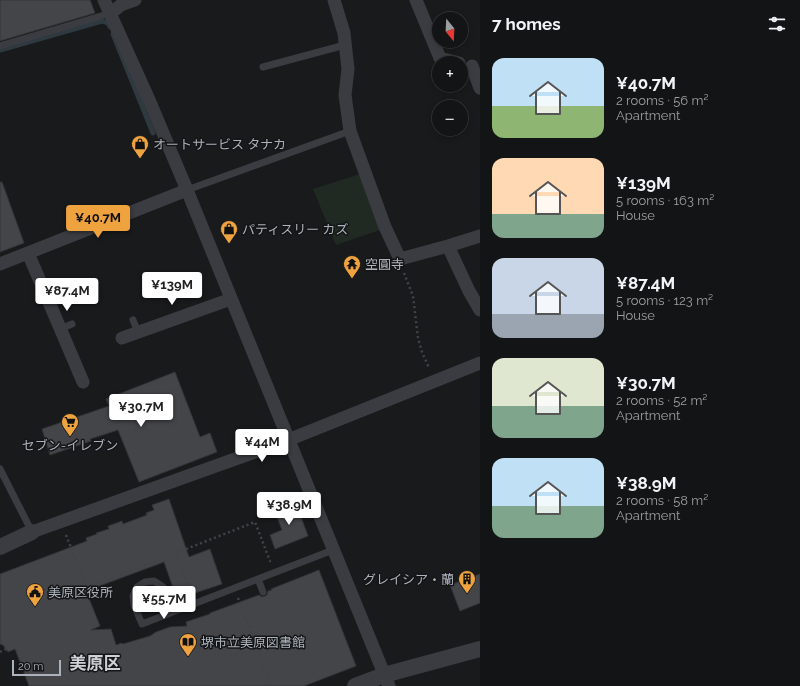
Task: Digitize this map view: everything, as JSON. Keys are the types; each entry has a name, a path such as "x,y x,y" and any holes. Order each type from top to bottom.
{"street":[{"path":"104,0 150,102 187,190 386,680"},
{"path":"110,13 121,5 135,0"},
{"path":"334,0 344,33 348,69 345,95 350,131 385,227 400,259 480,236"},
{"path":"416,0 439,56"},
{"path":"468,64 480,88"},
{"path":"0,264 187,190"},
{"path":"448,246 469,291 480,310"},
{"path":"28,253 66,327 83,382"},
{"path":"122,338 136,326 231,299"},
{"path":"0,547 32,532 288,440 480,363"},
{"path":"355,686 386,680 480,648"}],"lane":[{"path":"0,46 110,13"},
{"path":"263,67 345,45"},
{"path":"187,190 350,131"},
{"path":"0,469 32,532"},
{"path":"174,612 163,587 159,584 154,581 145,582 136,587 134,605 142,624 174,612 195,603 333,550"},
{"path":"258,579 263,592"}],"path":[{"path":"400,259 399,261 413,296 418,338 422,352 436,381"},
{"path":"79,591 255,522 270,561 277,558"},
{"path":"66,534 87,588"},
{"path":"176,554 195,603"},
{"path":"234,588 271,686"},
{"path":"0,652 6,649"}],"shaded area":[{"path":"360,174 380,230 336,245 313,189"},
{"path":"151,591 157,594 160,600 157,606 151,609 145,606 142,600 145,594"}],"building":[{"path":"0,0 90,0 95,13 0,41"},
{"path":"0,182 2,182 24,243 0,252"},
{"path":"175,372 200,437 210,433 217,452 139,482 118,430 90,439 91,441 50,455 42,429 109,406 106,399"},
{"path":"169,499 189,557 210,549 222,584 177,599 164,562 86,591 100,626 91,630 111,629 116,645 123,644 150,636 170,627 187,626 186,622 259,595 262,597 265,596 267,595 268,591 272,590 271,589 319,570 356,666 304,686 29,686 15,649 8,652 3,645 0,644 0,574 87,541 86,538 109,529 108,526 122,521 123,524 147,515 146,513 154,510 152,505"},
{"path":"296,503 308,536 275,549 270,535 282,530 274,509 286,504 287,506"},
{"name":"グレイシア・蘭","path":"480,574 480,603 460,611 450,585"}],"waterway":[{"path":"0,50 102,21 108,23 110,27"},
{"path":"113,34 153,133"}],"place":[{"name":"オートサービス タナカ","path":"140,159"},
{"name":"パティスリー カズ","path":"229,244"},
{"name":"空圓寺","path":"352,279"},
{"name":"セブン-イレブン","path":"70,437"},
{"name":"グレイシア・蘭","path":"467,594"},
{"name":"美原区役所","path":"35,607"},
{"name":"堺市立美原図書館","path":"188,657"}],"district":[{"name":"美原区","path":"95,663"}]}
